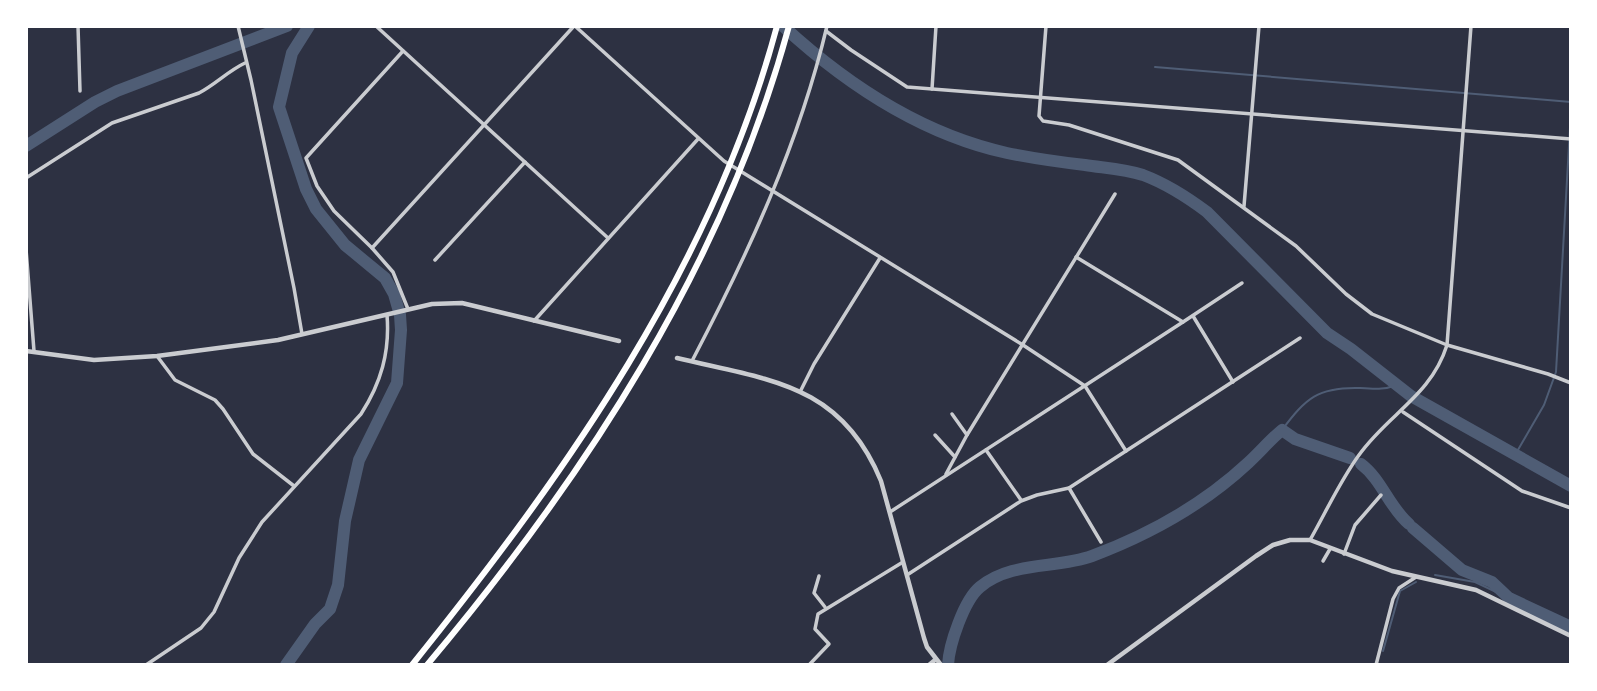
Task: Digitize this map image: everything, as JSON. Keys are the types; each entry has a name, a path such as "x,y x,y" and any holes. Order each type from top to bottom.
{"highway":[{"path":"412,665 522,524 589,427 661,309 715,200 750,113 776,26"},
{"path":"427,665 527,537 596,439 662,332 726,206 764,112 789,26"}],"street":[{"path":"78,26 80,91"},
{"path":"376,26 608,238"},
{"path":"372,248 575,26 724,161 1085,386 1126,451"},
{"path":"932,89 936,26"},
{"path":"1046,26 1039,116 1043,121 1069,125 1178,160 1296,246 1346,294 1372,314 1447,345 1571,383"},
{"path":"1244,206 1259,26"},
{"path":"1310,540 1360,453 1428,384 1442,363 1447,345 1471,26"},
{"path":"238,27 254,93 302,334"},
{"path":"692,362 774,192 815,70 826,28 851,50 907,87 1571,139"},
{"path":"403,51 306,158 317,186 334,211 393,272 408,309"},
{"path":"26,178 112,123 199,93 245,60"},
{"path":"534,321 698,139"},
{"path":"435,260 525,162"},
{"path":"945,476 1115,194"},
{"path":"26,249 34,352"},
{"path":"1076,257 1183,322"},
{"path":"801,390 814,364 880,258"},
{"path":"890,512 1242,283"},
{"path":"26,351 94,360 157,356 278,340 432,304 462,303 619,341"},
{"path":"146,665 201,628 214,612 244,549 261,522 361,414 385,365 389,334 387,315"},
{"path":"1193,316 1233,382"},
{"path":"907,575 1021,501 1069,488 1300,338"},
{"path":"157,356 174,380 215,400 253,454 294,486"},
{"path":"677,358 801,390 834,412 863,445 881,481 924,638 935,660 941,665"},
{"path":"1402,412 1522,491 1571,509"},
{"path":"952,414 968,435"},
{"path":"935,435 955,457"},
{"path":"986,450 1021,501"},
{"path":"1069,488 1101,542"},
{"path":"1344,554 1350,534 1359,519 1381,495"},
{"path":"1107,665 1273,544 1290,540 1310,540 1416,577 1476,590 1571,636"},
{"path":"1323,561 1330,549"},
{"path":"809,665 829,644 815,629 818,614 825,607 903,562"},
{"path":"819,576 814,593 825,607"},
{"path":"1376,665 1393,599 1399,588 1416,577"},
{"path":"929,665 935,660"}],"waterway":[{"path":"26,146 117,91 287,26"},
{"path":"286,665 315,624 330,609 338,585 345,521 359,460 397,383 401,330 394,294 385,278 345,245 316,209 306,189 279,107 292,53 309,26"},
{"path":"783,26 859,87 915,120 945,133 1007,153 1136,173 1176,191 1207,212 1327,333 1411,396 1571,486"},
{"path":"1155,67 1571,102 1571,108"},
{"path":"1515,455 1544,405 1556,372 1571,110"},
{"path":"1282,430 1306,402 1323,392 1345,388 1378,389 1397,385"},
{"path":"948,665 954,635 968,602 980,587 992,579 1020,569 1092,556 1154,528 1213,492 1282,430 1295,439 1350,458"},
{"path":"1361,464 1375,478 1396,510 1409,524"},
{"path":"1413,528 1462,570 1492,582 1509,598 1571,627"},
{"path":"1435,575 1475,582 1509,598"},
{"path":"1383,651 1400,591 1416,582"}]}
